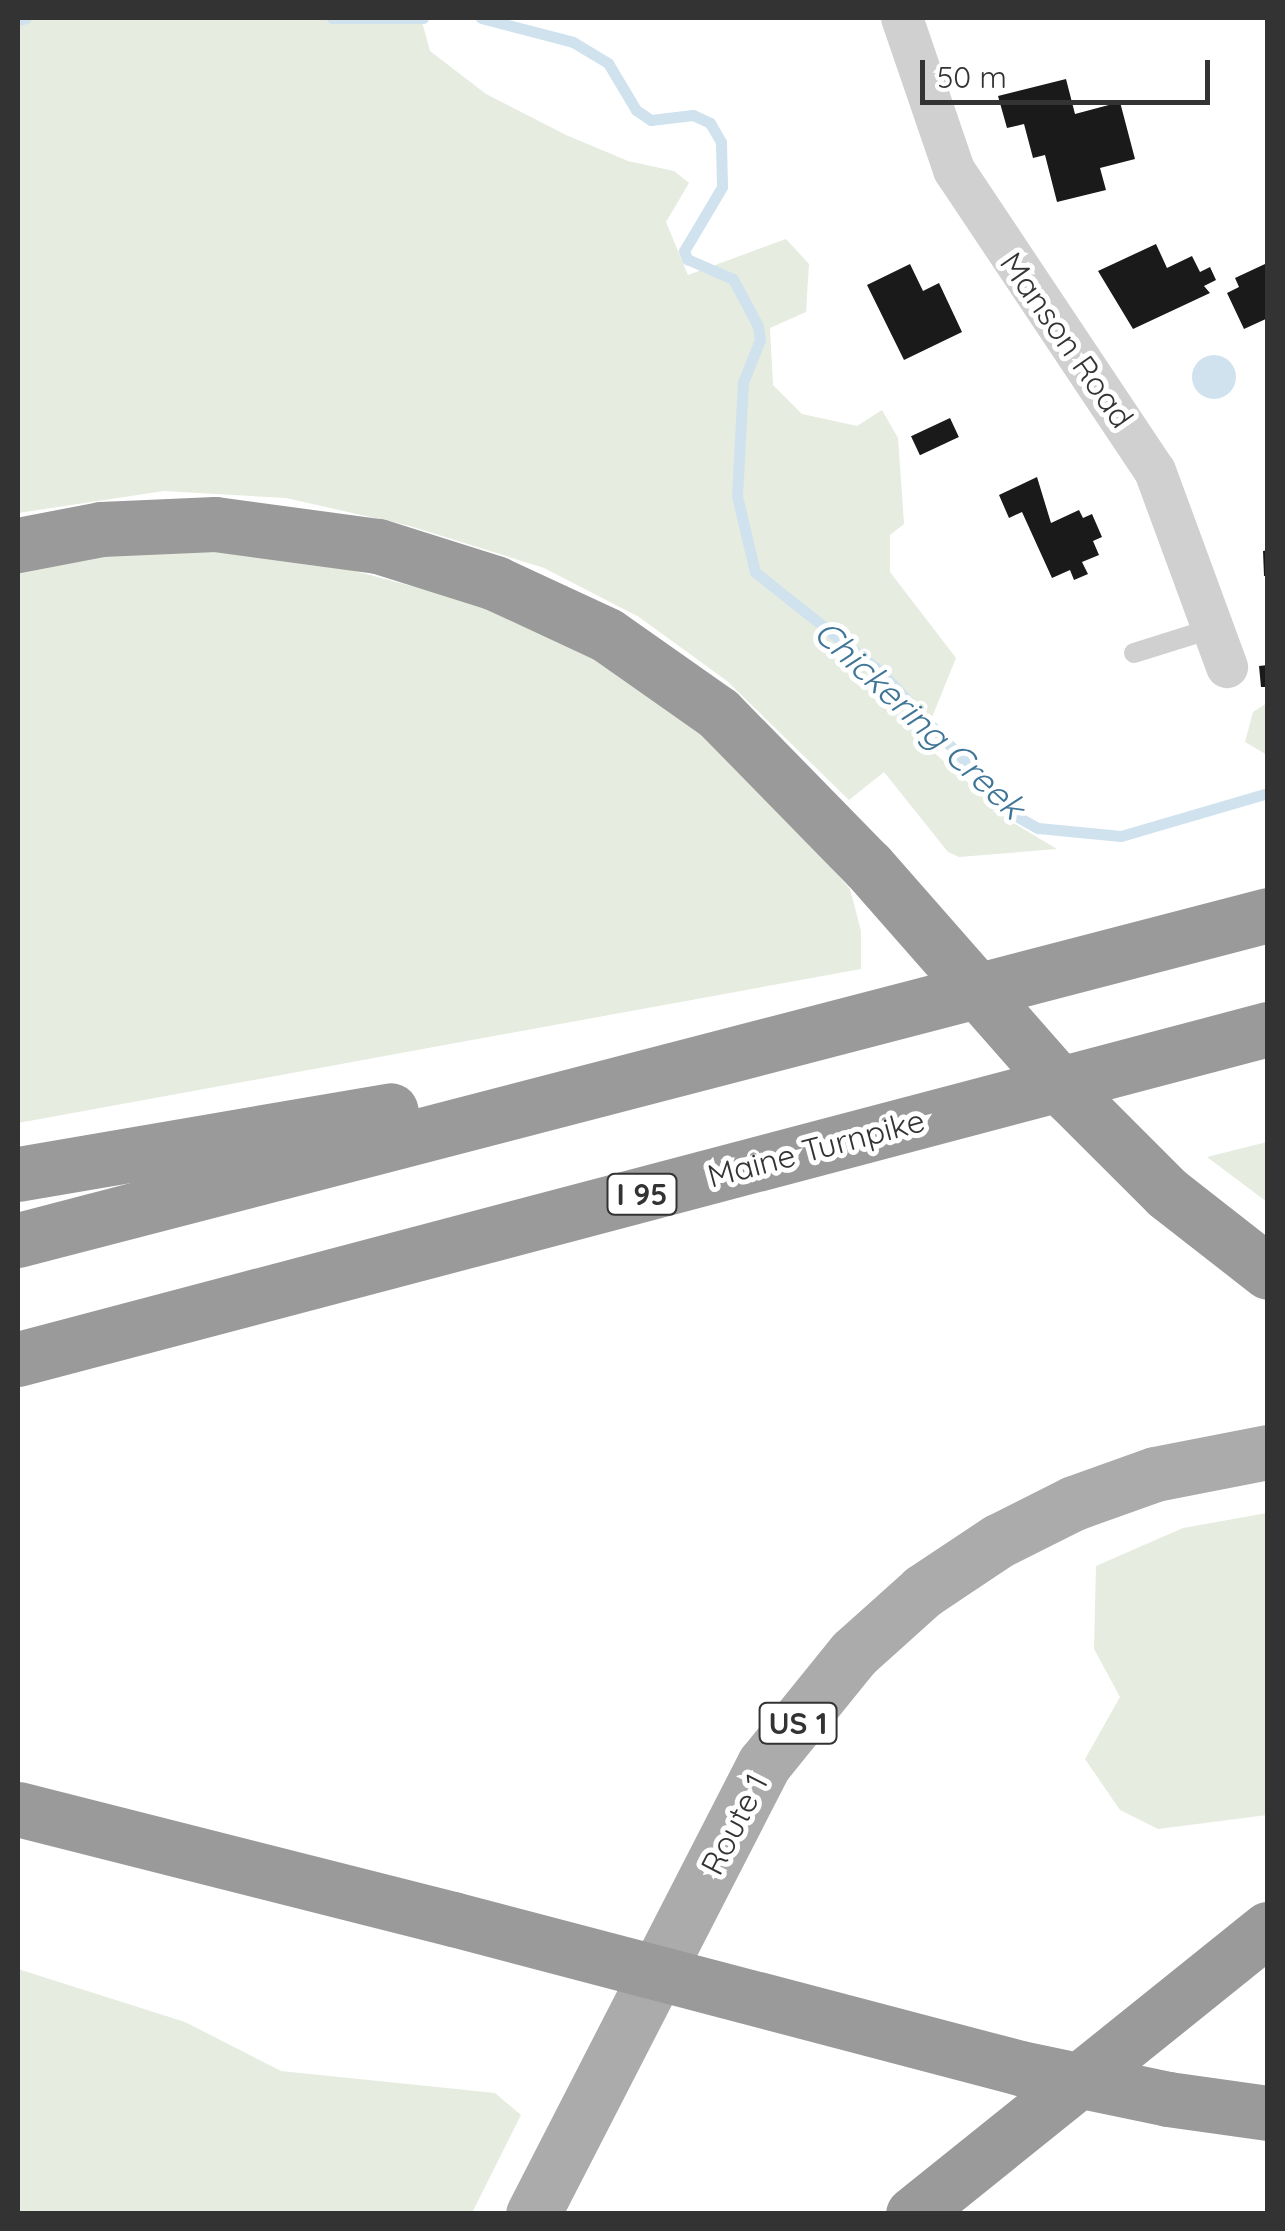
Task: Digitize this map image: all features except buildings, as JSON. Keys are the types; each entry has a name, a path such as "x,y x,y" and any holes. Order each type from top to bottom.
{"highway":[{"path":"18,546 101,529 215,524 378,546 495,583 607,634 718,713 868,866 1070,1098 1166,1193 1268,1272"},
{"path":"18,1240 1268,915"},
{"name":"Maine Turnpike","path":"18,1359 1268,1029"},
{"path":"18,1174 750,1050"},
{"path":"18,1809 1020,2068 1168,2099 1268,2113"},
{"path":"913,2214 1268,1928"}],"main road":[{"name":"Route 1","path":"534,2214 764,1764 854,1654 923,1591 998,1541 1074,1503 1155,1474 1268,1452"}],"street":[{"name":"Manson Road","path":"902,18 912,65 954,170 1155,471 1220,648"}],"lane":[{"path":"1134,654 1220,648"}],"shaded area":[{"path":"18,18 421,18 430,51 486,94 566,135 628,161 674,171 689,183 666,222 688,275 786,239 809,264 806,312 770,328 773,385 802,414 857,426 882,410 898,438 904,524 890,535 890,572 956,658 922,742 1015,824 1057,849 959,857 948,852 884,772 849,800 727,681 639,617 544,568 410,526 286,498 164,491 18,513"},
{"path":"272,549 520,615 672,705 735,757 850,889 861,931 861,969 18,1123 18,568 70,557"},
{"path":"1267,703 1267,755 1245,742 1253,712"},
{"path":"1267,1142 1267,1202 1207,1157"},
{"path":"1267,1513 1267,1815 1158,1829 1120,1810 1085,1759 1120,1697 1094,1649 1096,1566 1183,1528"},
{"path":"18,1969 185,2022 281,2071 495,2093 521,2115 472,2213 18,2213"}],"water":[{"path":"1214,355 1229,362 1236,377 1229,392 1214,399 1199,392 1192,377 1199,362"}],"waterway":[{"name":"Chickering Creek","path":"18,20 26,18"},
{"name":"Chickering Creek","path":"332,18 423,18"},
{"name":"Chickering Creek","path":"481,18 573,42 608,63 636,110 651,120 693,115 710,123 721,142 722,187 684,251 687,259 733,279 758,326 760,340 743,382 737,496 755,572 880,671 1016,816 1038,828 1121,836 1268,793"}]}
